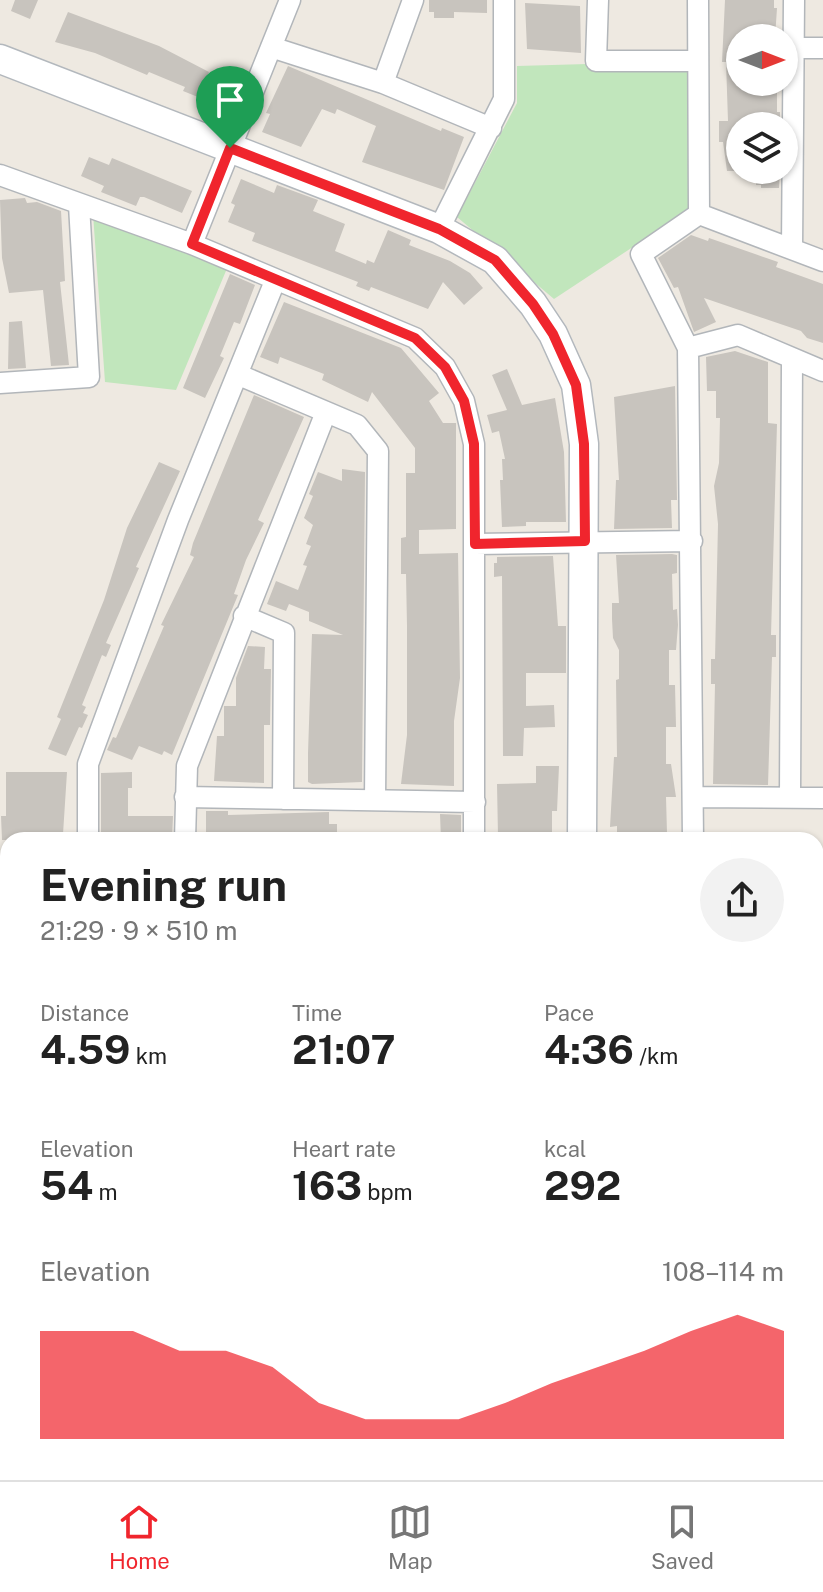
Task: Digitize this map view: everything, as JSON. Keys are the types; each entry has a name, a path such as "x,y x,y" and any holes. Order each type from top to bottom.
{"street":[{"path":"192,244 290,0"},
{"path":"383,83 413,0"},
{"path":"439,229 504,99 504,0"},
{"path":"598,0 596,61 697,61"},
{"path":"698,0 699,214"},
{"path":"794,0 794,24"},
{"path":"271,47 383,83 491,128"},
{"path":"798,48 823,48"},
{"path":"0,59 439,229 495,260 533,304 553,334 576,385 584,444 582,832"},
{"path":"792,249 794,96"},
{"path":"0,175 192,244 275,281 363,313 415,338 445,367 464,401 474,444 474,832"},
{"path":"0,383 89,377 79,205"},
{"path":"699,214 823,261"},
{"path":"693,832 688,348 641,254 699,214"},
{"path":"88,832 88,764 178,520 275,281"},
{"path":"688,348 738,335 823,371"},
{"path":"790,797 792,359"},
{"path":"239,375 357,425 378,451 375,800"},
{"path":"185,832 187,766 326,412"},
{"path":"475,544 692,541"},
{"path":"244,616 284,633 283,799"},
{"path":"185,797 475,802"},
{"path":"693,797 823,798"}],"green space":[{"path":"692,61 692,208 554,299 457,217 517,103 517,66"},
{"path":"93,214 228,266 176,390 105,382"}],"building":[{"path":"15,0 38,0 30,19 11,11"},
{"path":"429,0 487,0 487,13 454,12 454,18 434,18 434,12 429,12"},
{"path":"725,0 774,0 776,24 726,24 726,62 722,62"},
{"path":"525,3 580,6 581,53 527,49"},
{"path":"68,12 159,46 209,72 198,97 183,91 185,87 149,72 147,75 95,53 55,42"},
{"path":"288,66 441,131 442,128 464,137 444,190 362,162 376,126 337,109 335,114 322,109 301,147 262,132 270,114 266,113"},
{"path":"727,96 777,96 777,112 728,112"},
{"path":"719,121 726,121 726,164 723,142 719,142"},
{"path":"89,157 109,165 112,158 192,191 182,213 144,197 140,197 136,206 101,192 104,186 81,176"},
{"path":"241,179 274,193 277,185 318,200 313,211 345,224 335,251 366,264 367,260 374,263 388,230 411,240 409,245 450,261 470,273 483,288 464,305 443,282 428,309 371,287 369,291 356,286 358,282 252,241 255,233 228,222 235,205 231,203"},
{"path":"756,184 779,184 779,188"},
{"path":"25,198 27,203 37,202 61,211 65,281 60,282 69,365 51,366 43,290 9,293 2,258 0,200"},
{"path":"691,235 708,241 709,238 778,262 776,267 823,284 823,343 807,338 801,331 704,298 716,322 694,332 678,287 674,288 658,258"},
{"path":"230,274 255,285 240,324 234,322 220,356 224,358 205,398 183,388"},
{"path":"284,302 401,348 439,393 429,401 443,423 456,423 456,529 419,530 419,554 458,553 460,678 454,721 454,786 401,784 407,735 407,626 406,574 401,574 401,538 406,537 406,473 415,473 415,448 372,392 368,402 322,380 324,374 280,357 278,364 260,357"},
{"path":"22,321 26,368 8,369 9,322"},
{"path":"735,351 768,362 768,423 777,424 771,635 776,635 776,657 772,657 768,785 713,784 715,684 711,684 711,659 715,659 718,524 714,486 719,463 720,418 716,418 716,391 707,391 706,357"},
{"path":"507,369 522,405 555,398 564,452 566,522 526,522 526,526 502,527 500,480 503,480 502,459 505,459 499,431 492,433 487,415 507,410 492,375"},
{"path":"675,386 677,500 671,500 672,528 614,529 616,480 619,480 614,397"},
{"path":"254,395 304,417 258,520 264,523 246,560 234,594 238,595 172,755 164,751 162,755 139,746 132,760 107,750 113,737 116,738 164,626 161,625 194,557 190,555 193,543"},
{"path":"159,462 180,471 136,567 139,568 106,643 111,645 106,657 102,655 82,705 86,707 83,713 88,715 66,756 48,749 61,719 57,717 104,600 127,528"},
{"path":"342,469 365,472 362,782 312,784 308,782 308,753 312,634 343,635 309,621 309,612 289,604 286,611 267,604 276,581 298,590 311,546 306,544 313,525 304,518 313,496 309,494 318,472 342,481"},
{"path":"616,555 677,555 677,573 672,574 673,610 677,609 678,625 676,650 669,650 669,685 675,685 676,727 666,727 666,764 671,764 676,797 666,797 667,832 617,832 617,826 610,827 614,757 617,757 616,680 619,679 619,650 613,638 612,619 612,603 619,603"},
{"path":"553,556 558,626 566,626 566,673 526,673 526,706 554,705 555,727 524,728 523,756 503,756 502,576 494,577 494,563 497,563 497,557"},
{"path":"248,646 265,647 264,669 271,669 270,725 264,725 264,783 214,781 217,736 224,736 224,706 236,706 236,678"},
{"path":"536,766 559,766 557,811 552,811 552,832 498,832 497,784 536,783"},
{"path":"6,772 67,772 63,832 2,832 1,816 6,816"},
{"path":"132,772 132,788 128,788 128,816 173,816 172,832 101,832 101,773"},
{"path":"206,811 228,811 228,815 329,812 329,824 337,824 337,832 206,832"},
{"path":"440,814 461,815 461,832 441,832"}],"route":[{"path":"230,148 439,229 495,260 533,304 553,334 576,385 584,444 585,541 475,544 474,444 464,401 445,367 415,338 363,313 275,281 192,244 230,148"}]}
